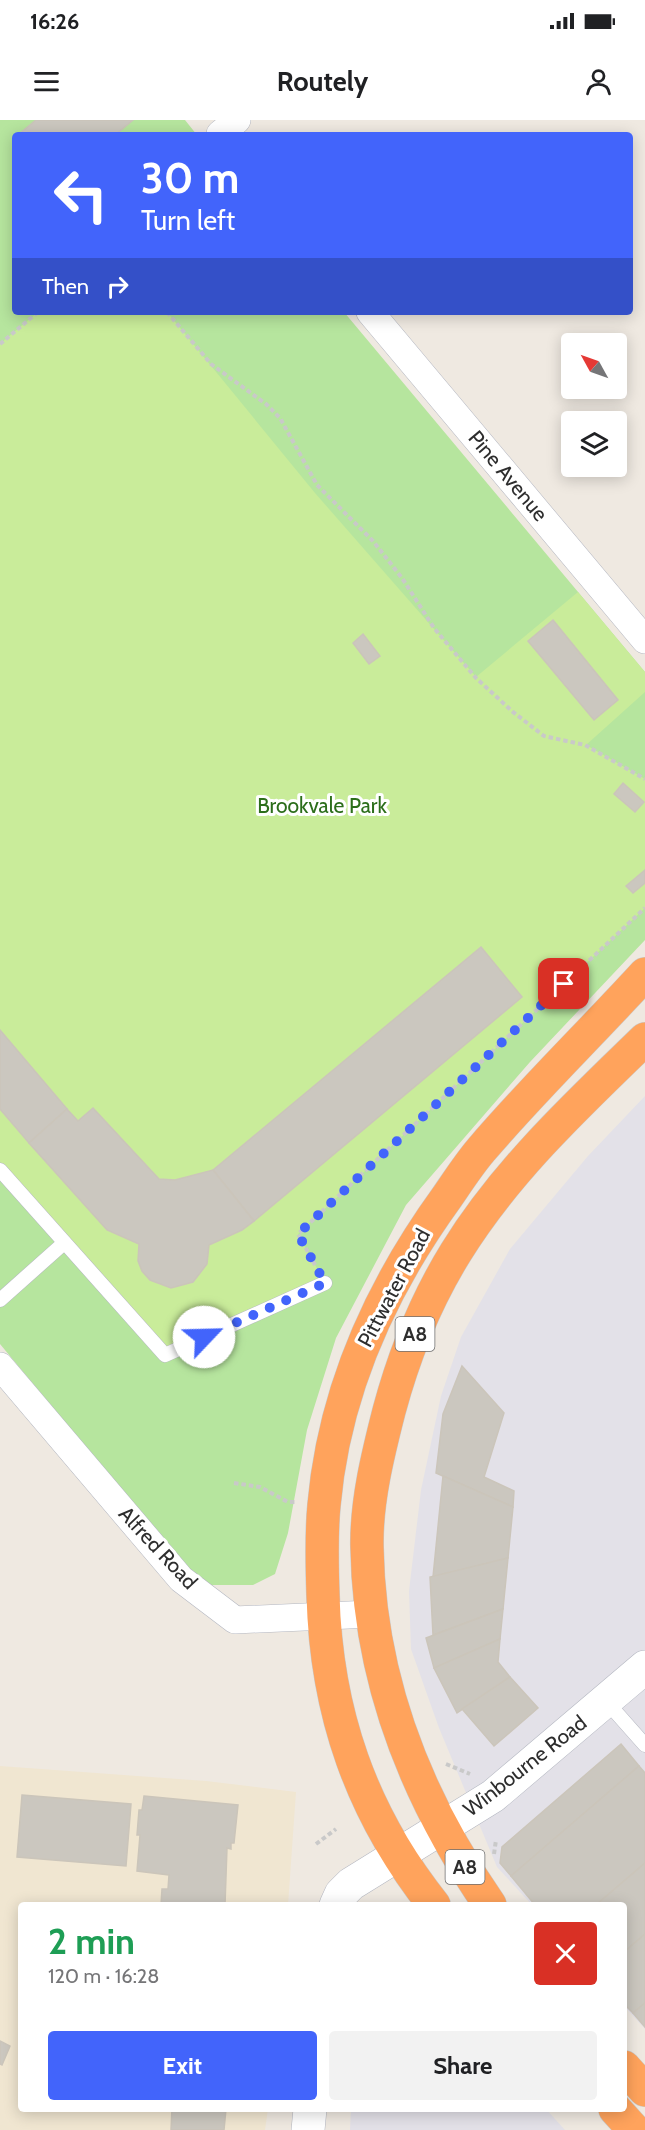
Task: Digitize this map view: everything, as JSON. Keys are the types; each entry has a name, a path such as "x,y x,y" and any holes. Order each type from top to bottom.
{"highway":[{"name":"Pittwater Road","path":"432,1902 398,1855 371,1808 340,1723 325,1646 322,1541 324,1504 334,1437 354,1370 390,1288 424,1228 480,1151 645,974"},
{"name":"Pittwater Road","path":"488,1902 442,1828 404,1749 389,1699 371,1614 367,1545 372,1496 384,1433 400,1372 424,1314 455,1253 487,1207 580,1101 645,1039"},
{"path":"627,2070 645,2090"},
{"path":"618,2112 634,2130"}],"main road":[{"name":"Winbourne Road","path":"337,1902 341,1894 351,1884 493,1796 643,1672"},
{"path":"308,2130 309,2112"}],"street":[{"name":"Pine Avenue","path":"373,315 645,640"},
{"name":"Alfred Road","path":"0,1366 181,1579 235,1620 371,1614"}],"lane":[{"path":"0,1170 165,1355 325,1283"},
{"path":"0,1300 64,1243"},
{"path":"606,1701 644,1743"}],"path":[{"path":"0,344 34,315"},
{"path":"170,315 211,364 266,404 280,418 317,485 373,541 402,578 434,628 476,678 513,712 544,736 585,745 645,779"},
{"path":"325,1283 298,1234 645,908"},
{"path":"234,1483 260,1487 288,1502 324,1504"},
{"path":"443,1762 470,1774"},
{"path":"316,1844 336,1829"},
{"path":"493,1860 496,1840"}],"shaded area":[{"path":"645,1096 645,2029 627,2009 627,1902 529,1902 497,1867 439,1728 411,1649 409,1591 421,1490 441,1396 461,1337 510,1249 588,1156"},
{"path":"0,1766 206,1781 296,1792 288,1902 18,1902 18,2112 268,2112 265,2130 0,2130"},
{"path":"351,2112 549,2112 565,2130 350,2130"}],"green space":[{"name":"Brookvale Park","path":"0,120 185,120 195,132 12,132 12,315 347,315 645,672 645,940 530,1062 406,1205 336,1338 307,1430 288,1533 275,1574 253,1585 205,1585 176,1556 0,1344"},
{"name":"Brookvale Park","path":"34,315 169,315 315,493 476,677 578,592 645,672 645,692 586,745 645,779 645,908 298,1234 325,1283 165,1355 0,1170 0,344"}],"building":[{"path":"36,120 133,120 119,132 22,132"},
{"path":"553,620 618,700 594,720 528,641"},
{"path":"363,634 380,656 369,664 353,643"},
{"path":"623,783 644,802 635,812 614,794"},
{"path":"645,870 645,883 633,893 626,886"},
{"path":"481,947 522,997 254,1221 213,1170"},
{"path":"0,1030 67,1109 29,1143 0,1109"},
{"path":"93,1108 159,1179 175,1180 213,1170 254,1221 242,1230 209,1245 207,1264 193,1282 171,1288 150,1280 142,1271 138,1261 139,1244 107,1230 29,1143 67,1109 78,1121"},
{"path":"462,1366 504,1413 484,1477 514,1491 513,1507 436,1473 443,1414"},
{"path":"443,1476 513,1507 508,1558 433,1577"},
{"path":"508,1558 503,1609 433,1635 430,1577"},
{"path":"503,1609 500,1639 434,1668 426,1638"},
{"path":"500,1639 498,1662 510,1677 457,1713 434,1668"},
{"path":"510,1677 538,1708 494,1746 462,1709"},
{"path":"621,1744 639,1766 511,1876 500,1863 502,1847"},
{"path":"639,1766 645,1773 645,1863 600,1902 533,1902 511,1876"},
{"path":"22,1795 131,1804 126,1866 17,1857"},
{"path":"144,1796 238,1805 234,1843 231,1843 231,1849 227,1848 225,1902 161,1902 162,1889 168,1889 169,1875 137,1871 140,1835 137,1835 139,1810 142,1810"},
{"path":"645,1863 645,1934 627,1949 627,1902 600,1902"},
{"path":"645,1934 645,2003 633,2013 627,2007 627,1949"},
{"path":"645,2003 645,2027 633,2013"},
{"path":"0,2041 10,2046 2,2065 0,2064"},
{"path":"172,2112 226,2112 224,2130 171,2130"}],"route":[{"path":"204,1337 325,1283 298,1234 564,984"}]}
